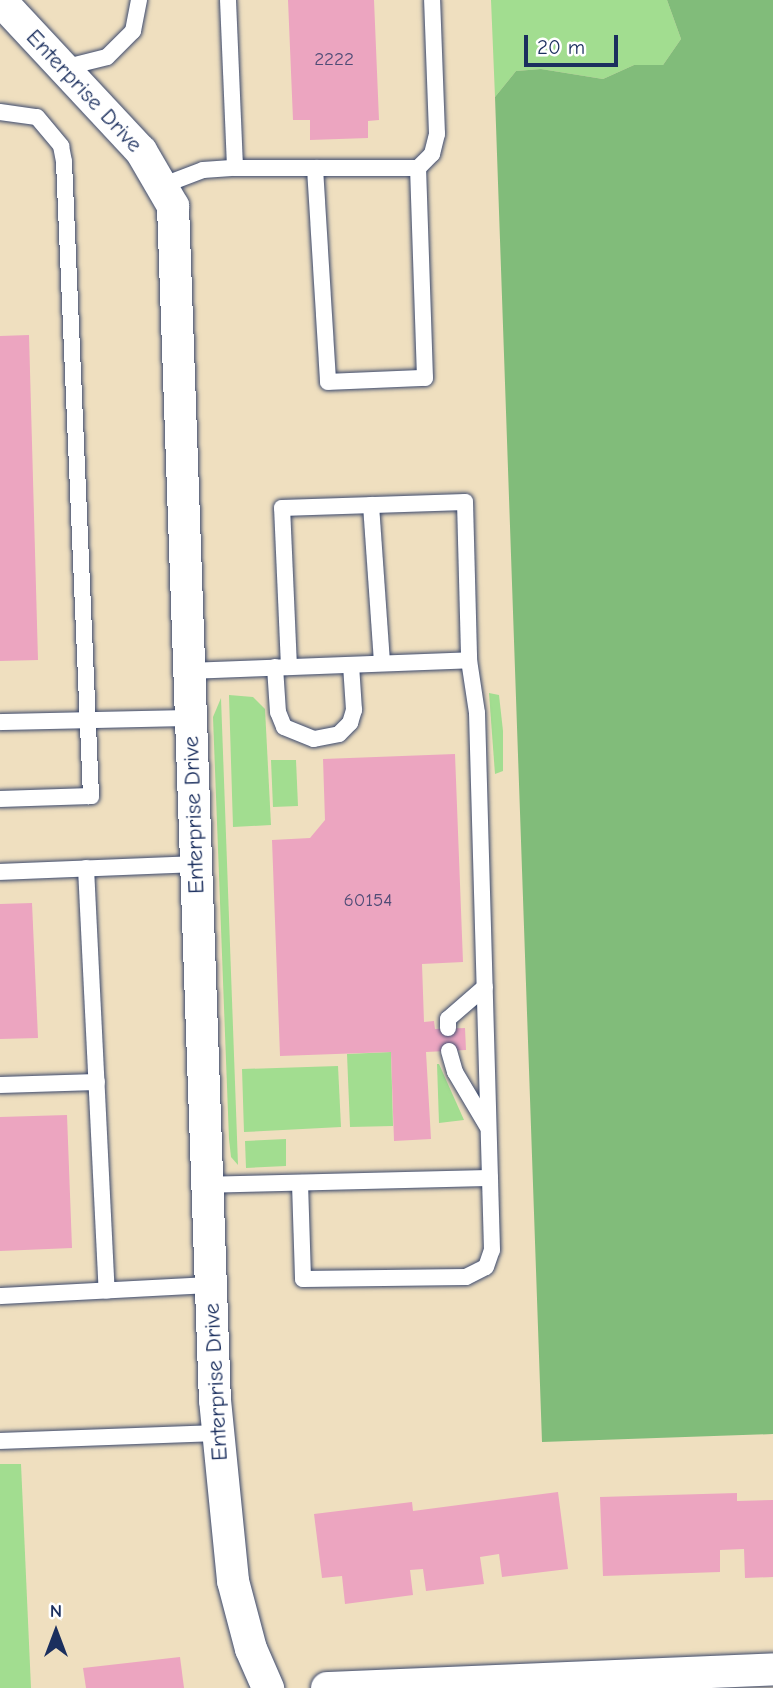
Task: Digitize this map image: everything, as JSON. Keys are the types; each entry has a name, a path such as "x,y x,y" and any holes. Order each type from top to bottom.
{"street":[{"name":"Enterprise Drive","path":"0,0 141,151 173,206 217,1433 233,1581 251,1649 268,1688"},
{"path":"327,1688 773,1669"}],"lane":[{"path":"63,68 107,57 133,31 139,0"},
{"path":"228,0 234,168"},
{"path":"161,186 203,170 418,168 432,154 437,134 432,0"},
{"path":"0,112 37,117 61,146 64,162 92,796 0,799"},
{"path":"315,168 328,382 425,378 418,168"},
{"path":"300,1183 303,1279 466,1278 486,1267 492,1250 489,1130 477,713 469,660 465,502 282,508 282,667 278,712 284,727 314,739 339,734 350,723 354,710 351,665"},
{"path":"371,505 382,663"},
{"path":"189,671 469,660"},
{"path":"0,722 191,718"},
{"path":"0,872 196,864"},
{"path":"86,868 107,1290"},
{"path":"448,1028 448,1019 485,987"},
{"path":"449,1051 455,1072 489,1130"},
{"path":"0,1085 97,1082"},
{"path":"207,1185 490,1178"},
{"path":"0,1296 211,1285"},
{"path":"0,1441 217,1433"}],"green space":[{"path":"491,0 667,0 681,39 663,65 634,65 603,79 541,69 516,71 495,97"},
{"path":"667,0 773,0 773,1434 542,1442 495,97 516,71 541,69 603,79 634,65 663,65 681,39"},
{"path":"489,693 499,695 503,731 503,771 495,774"},
{"path":"229,695 253,697 265,709 271,825 233,827"},
{"path":"221,698 238,1165 231,1157 229,1139 213,717"},
{"path":"271,760 296,760 298,806 273,807"},
{"path":"391,1052 393,1126 350,1127 347,1054"},
{"path":"439,1064 464,1120 439,1123"},
{"path":"338,1066 341,1127 244,1132 242,1069"},
{"path":"286,1139 286,1166 246,1168 245,1141"},
{"path":"0,1464 21,1464 31,1688 0,1688"}],"building":[{"path":"288,0 374,0 379,120 368,121 368,138 310,140 310,120 293,120"},
{"path":"29,335 38,660 0,661 0,336"},
{"path":"455,754 463,962 422,964 424,1022 434,1021 435,1029 465,1028 466,1050 426,1052 431,1139 394,1141 391,1052 280,1056 272,840 310,838 325,820 323,759"},
{"path":"32,903 38,1038 0,1039 0,904"},
{"path":"67,1115 72,1248 0,1251 0,1117"},
{"path":"558,1492 568,1569 502,1577 499,1554 480,1557 484,1584 426,1591 423,1569 410,1570 413,1595 345,1604 342,1576 322,1578 314,1514 412,1502 413,1511"},
{"path":"737,1493 737,1501 773,1500 773,1577 745,1578 744,1549 720,1550 720,1572 603,1576 600,1497"},
{"path":"180,1657 184,1688 86,1688 83,1668"}]}
